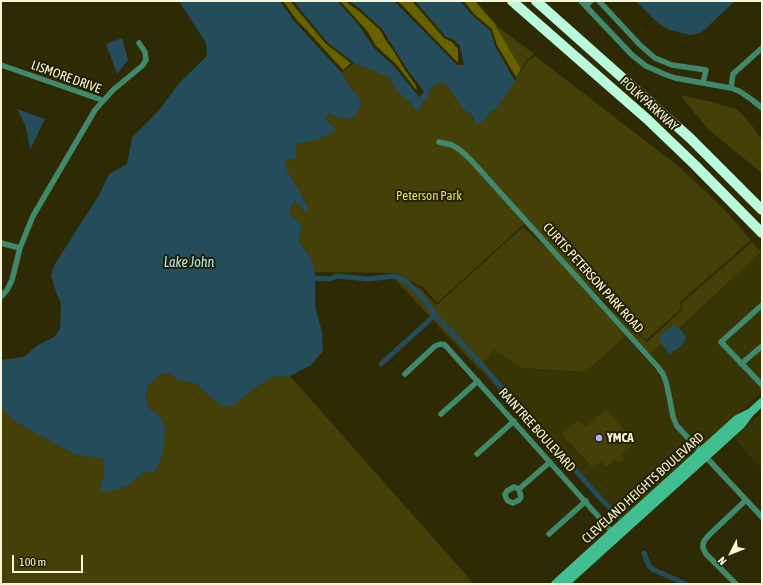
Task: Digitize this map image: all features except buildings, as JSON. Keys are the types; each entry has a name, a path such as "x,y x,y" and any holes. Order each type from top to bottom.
{"highway":[{"name":"POLK PARKWAY","path":"512,1 648,119 762,233"},
{"name":"POLK PARKWAY","path":"536,1 690,138 762,210"}],"street":[{"path":"581,1 632,54 646,66 675,78 739,91 762,108"},
{"path":"586,6 591,1"},
{"path":"599,1 644,49 656,58 672,64 706,70 703,83"},
{"path":"102,100 142,66 146,60 145,52 139,43"},
{"path":"730,88 733,74 762,48"},
{"name":"LISMORE DRIVE","path":"1,65 102,100 33,216 20,248 12,280 7,290 1,297"},
{"name":"CURTIS PETERSON PARK ROAD","path":"439,142 452,145 470,159 657,366 663,374 666,382 674,421 677,426 762,517"},
{"path":"1,243 20,248"},
{"path":"762,305 722,342 762,385"},
{"name":"RAINTREE BOULEVARD","path":"405,374 437,345 445,345 615,534"},
{"path":"741,364 762,346"},
{"path":"441,414 478,381"},
{"name":"CLEVELAND HEIGHTS BOULEVARD","path":"555,584 615,534 703,454 737,419 750,413 762,402"},
{"path":"477,454 514,421"},
{"path":"519,489 550,462"},
{"path":"736,584 706,554 703,545 704,541 709,535 746,500"},
{"path":"549,534 586,501"},
{"name":"CLEVELAND HEIGHTS BOULEVARD","path":"565,584 615,534"}],"shaded area":[{"path":"283,1 290,1 326,44 351,63 343,70 296,19"},
{"path":"340,1 345,1 359,11 380,30 416,86 417,91 396,64 376,46 368,32"},
{"path":"398,1 412,1 444,38 452,42 458,49 458,62 457,62"},
{"path":"464,1 475,1 497,26 495,25 521,69 516,77 497,45 492,29 474,14"},
{"path":"761,252 762,302 720,340 719,344 762,389 762,392 701,447 680,424 675,416 672,393 665,373 650,354 662,344 667,351 673,352 680,347 685,341 686,336 679,328"},
{"path":"762,308 762,343 742,361 725,342"},
{"path":"626,336 661,376 667,395 672,422 697,451 620,522 478,368 495,350 521,368 585,372"},
{"path":"762,350 762,381 745,364"},
{"path":"762,412 762,469 734,438"}],"green space":[{"path":"494,24 534,54 527,60 521,69"},
{"name":"Peterson Park","path":"535,56 678,166 729,215 751,240 680,302 681,309 646,340 524,224 437,303 423,287 397,273 315,272 310,257 300,243 299,236 302,225 293,218 289,211 295,201 302,209 286,168 286,159 296,144 316,140 332,124 326,118 329,113 339,118 356,93 348,85 342,73 354,63 390,78 397,91 412,105 416,112 428,97 430,88 441,82 447,85 464,110 472,115 473,120 486,119 491,111 496,109 528,61"},
{"path":"680,95 712,102 738,110 762,140 762,173 709,130"},
{"path":"523,227 554,255 626,336 585,372 521,368 495,350 478,368 392,276 396,275 421,289 437,305"},
{"path":"752,242 761,252 679,328 675,325 664,332 659,340 662,344 650,354 605,304 647,342 682,310 682,303"},
{"path":"169,373 178,380 197,384 222,406 252,390 272,377 290,376 474,584 1,584 1,406 17,423 76,455 104,459 104,472 100,490 128,486 145,471 160,416 148,407 146,397 148,386 159,375"},
{"name":"YMCA","path":"606,409 635,442 621,454 625,458 619,463 615,459 606,467 601,461 593,468 562,434 578,420 585,427"}],"water":[{"name":"Lake John","path":"179,1 280,1 294,21 342,73 348,85 356,93 362,104 353,119 339,118 329,113 326,118 336,131 316,140 296,144 296,159 286,159 286,168 308,209 306,213 295,201 289,211 293,218 302,225 299,236 300,243 310,257 315,272 315,306 322,332 323,351 311,365 290,376 272,377 252,390 233,406 222,406 197,384 178,380 169,373 159,375 148,386 146,397 148,407 160,416 165,428 164,445 160,462 154,473 145,471 128,486 108,492 100,490 104,472 104,459 76,455 17,423 3,409 1,406 1,360 24,357 38,345 54,337 60,329 61,303 51,275 55,264 99,195 109,174 127,164 132,138 161,108 179,83 207,56 206,43"},
{"path":"293,1 337,1 358,24 374,48 394,66 419,97 424,92 407,69 382,29 349,1 394,1 457,65 464,65 460,46 454,40 446,37 415,1 460,1 472,15 491,31 495,46 515,81 496,109 491,111 486,119 480,123 475,124 472,115 464,110 447,85 441,82 430,88 428,97 416,112 412,105 397,91 390,78 354,63 328,43"},
{"path":"636,1 735,1 704,30 700,33 690,35 670,30 659,24"},
{"path":"122,38 128,60 117,74 106,44"},
{"path":"17,109 45,119 30,150 26,127"},
{"path":"675,325 686,336 685,341 680,347 669,354 659,340 664,332"}],"waterway":[{"path":"315,278 330,279 337,276 368,279 396,276 406,281 424,299 435,315 619,517"},
{"path":"381,364 435,315"},
{"path":"644,553 649,566 654,570 686,584"}],"place":[{"name":"YMCA","path":"599,438"}]}
